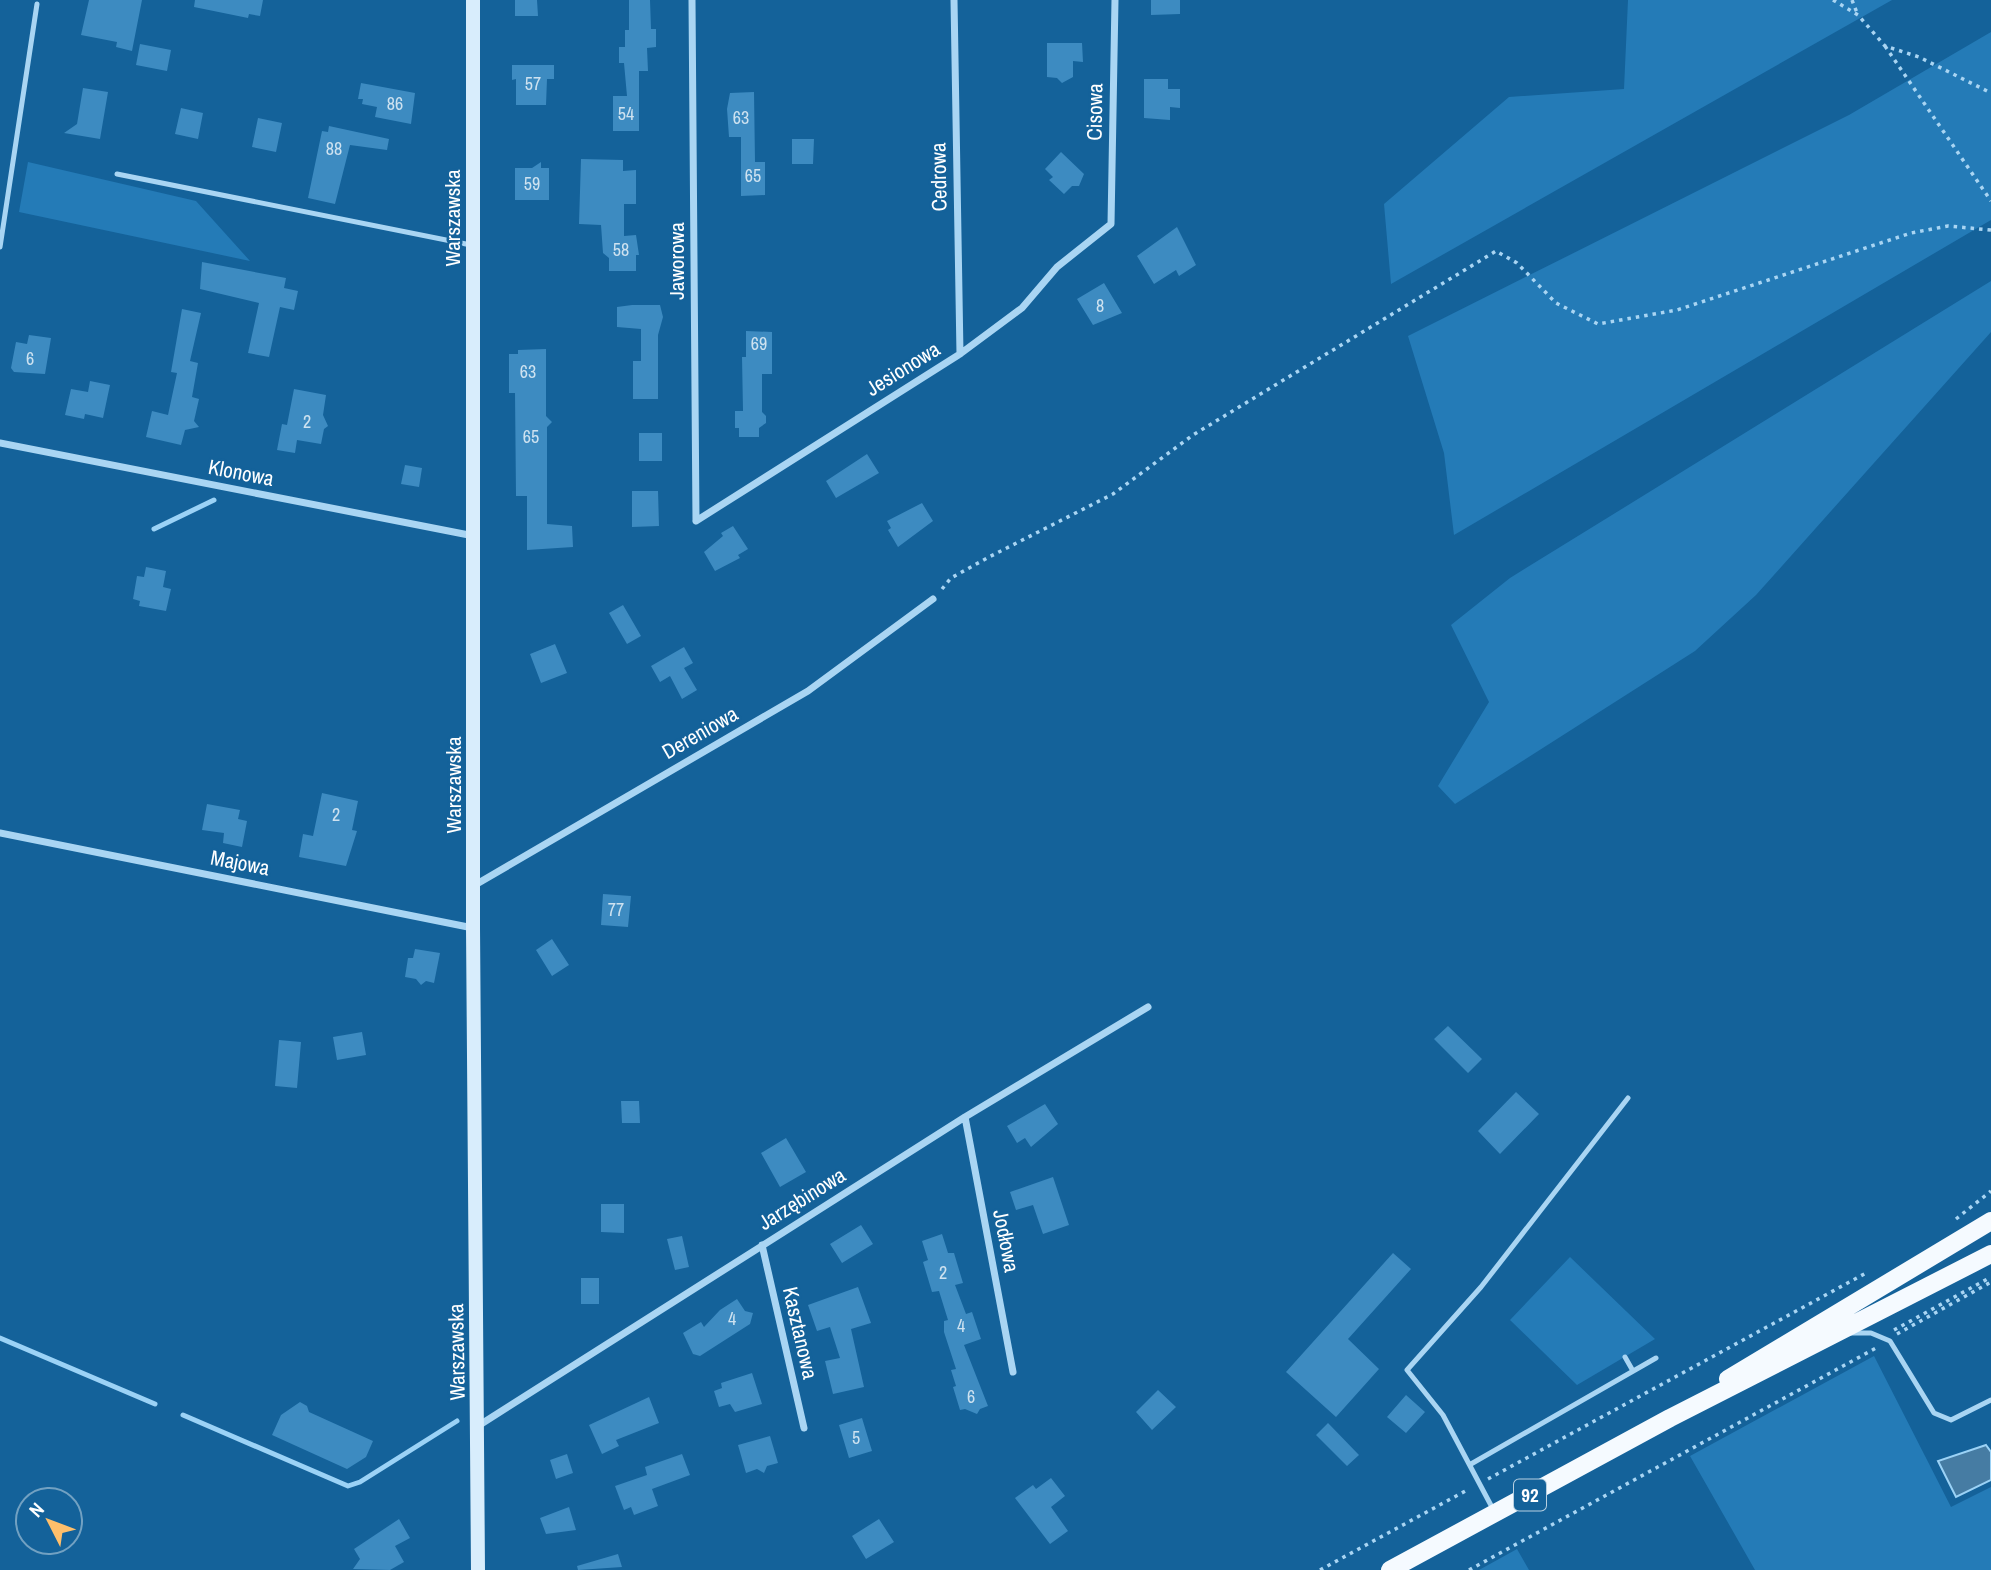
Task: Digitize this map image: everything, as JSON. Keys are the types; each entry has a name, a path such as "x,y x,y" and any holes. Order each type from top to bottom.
{"main road":[{"name":"92","path":"1670,1418 1770,1352 1859,1302 1991,1221"},
{"name":"92","path":"1390,1570 1670,1418 1843,1333 1991,1254"}],"street":[{"name":"Warszawska","path":"473,0 478,1570"},
{"name":"Jaworowa","path":"692,0 696,522"},
{"name":"Cedrowa","path":"954,0 960,354"},
{"name":"Cisowa","path":"1111,224 1115,0"},
{"name":"Jesionowa","path":"696,522 960,354 1022,308 1057,267 1111,224"},
{"name":"Klonowa","path":"0,443 475,536"},
{"name":"Dereniowa","path":"475,885 808,691 933,598"},
{"name":"Majowa","path":"0,833 474,928"},
{"name":"Jarzębinowa","path":"478,1426 965,1117 1148,1007"},
{"name":"Jodłowa","path":"965,1117 1013,1372"},
{"name":"Kasztanowa","path":"762,1245 804,1428"}],"lane":[{"path":"0,247 37,4"},
{"path":"117,174 474,246"},
{"path":"1496,1514 1443,1415 1407,1370 1481,1287 1628,1098"},
{"path":"1843,1333 1871,1333 1890,1341 1934,1413 1951,1420 1991,1400"},
{"path":"1625,1357 1633,1371"},
{"path":"1471,1464 1656,1358"}],"path":[{"path":"1833,0 1858,15 1885,46 1991,201"},
{"path":"1852,0 1858,15"},
{"path":"1885,46 1919,57 1991,93"},
{"path":"933,598 951,578 1113,494 1193,435 1496,251 1517,263 1556,303 1598,324 1677,310 1911,233 1948,226 1991,230"},
{"path":"1948,1226 1991,1191"},
{"path":"1320,1570 1875,1268"},
{"path":"1890,1341 1893,1331 1991,1277"},
{"path":"1469,1570 1890,1341 1898,1333 1991,1283"}],"shaded area":[{"path":"1628,0 1892,0 1391,284 1384,204 1509,97 1624,89"},
{"path":"1991,32 1991,220 1454,535 1444,453 1408,336 1849,115"},
{"path":"28,162 196,201 250,261 19,212"},
{"path":"1991,281 1991,332 1756,595 1695,651 1455,804 1438,786 1489,702 1451,625 1510,578"},
{"path":"1570,1257 1655,1339 1577,1385 1510,1320"},
{"path":"1874,1356 1951,1507 1991,1487 1991,1570 1755,1570 1690,1456"},
{"path":"1986,1445 1991,1452 1991,1480 1956,1497 1938,1461"},
{"path":"1517,1549 1529,1570 1479,1570"}],"building":[{"path":"89,0 142,0 132,51 116,47 117,42 81,35"},
{"path":"195,0 263,0 260,16 249,14 248,18 194,7"},
{"path":"515,0 537,0 538,16 515,16"},
{"path":"629,0 650,0 651,29 656,29 656,47 647,48 648,71 639,71 639,131 613,131 613,96 627,96 624,63 619,63 619,47 625,47 625,30 629,30"},
{"path":"1151,0 1180,0 1180,14 1151,15"},
{"path":"1047,43 1082,43 1083,62 1073,61 1073,77 1062,83 1057,78 1047,77"},
{"path":"140,44 171,50 167,71 136,65"},
{"path":"512,65 554,65 554,79 547,79 546,105 516,105 516,79 512,80"},
{"path":"1144,79 1168,79 1168,89 1180,89 1180,108 1170,107 1170,120 1144,118"},
{"path":"361,83 415,93 411,124 375,117 377,107 362,104 363,99 358,99"},
{"path":"83,88 108,92 100,139 64,133 77,124"},
{"path":"754,92 755,162 765,162 765,195 741,196 741,137 729,137 727,109 730,93"},
{"path":"181,108 203,113 198,139 175,134"},
{"path":"258,118 282,123 276,152 252,147"},
{"path":"329,126 389,139 387,150 350,145 335,204 308,198 322,131 328,132"},
{"path":"792,139 814,139 813,164 792,164"},
{"path":"1061,152 1084,174 1079,186 1072,186 1064,194 1049,180 1053,177 1045,169"},
{"path":"581,159 623,160 623,171 636,170 636,204 624,204 624,236 636,235 639,255 636,255 636,271 609,271 609,258 603,253 601,225 579,224"},
{"path":"541,162 541,168 549,168 549,200 515,200 515,168 532,168"},
{"path":"1177,227 1196,265 1179,276 1176,270 1154,284 1137,256"},
{"path":"202,262 286,278 284,288 298,291 294,310 280,307 269,357 248,353 259,303 200,289"},
{"path":"1104,283 1122,313 1093,325 1077,299"},
{"path":"660,305 663,317 658,335 658,399 633,399 633,361 641,361 641,329 617,327 617,307"},
{"path":"182,309 201,313 190,361 198,363 192,397 199,399 194,421 199,427 185,430 181,445 146,437 152,411 168,415 177,373 171,372"},
{"path":"746,331 772,332 772,374 762,374 762,412 766,416 766,423 759,428 759,437 739,437 739,428 735,428 735,411 743,411 742,357 746,357"},
{"path":"29,335 51,338 45,374 14,372 11,368 16,342 27,344"},
{"path":"546,349 546,416 552,422 547,427 547,524 572,526 573,547 527,550 527,496 516,496 515,393 509,393 509,354 518,354 518,350"},
{"path":"90,381 110,385 103,418 85,414 84,419 65,415 71,389 88,392"},
{"path":"294,389 326,395 323,415 328,426 324,429 321,444 297,440 295,453 277,450 282,424 287,425"},
{"path":"639,433 662,433 662,461 639,461"},
{"path":"867,454 879,473 836,498 826,481"},
{"path":"405,465 422,468 419,487 401,484"},
{"path":"632,491 658,491 659,526 632,527"},
{"path":"922,503 933,521 898,547 888,530 891,528 887,521"},
{"path":"733,526 748,549 738,555 740,558 715,571 704,552 723,536 721,533"},
{"path":"146,567 166,571 163,587 171,589 166,611 139,606 140,601 133,599 137,576 144,577"},
{"path":"623,605 641,636 627,644 609,613"},
{"path":"555,644 567,673 541,683 530,654"},
{"path":"684,647 693,663 684,668 697,690 682,699 670,676 660,682 651,666"},
{"path":"322,793 358,801 352,830 357,831 346,866 299,857 303,834 313,836"},
{"path":"207,804 240,810 238,819 247,821 242,847 223,843 224,833 202,830"},
{"path":"603,894 631,896 628,927 601,925"},
{"path":"552,939 569,965 552,976 536,950"},
{"path":"415,949 440,953 434,983 426,981 421,985 416,979 405,977 408,958 413,958"},
{"path":"1448,1026 1482,1059 1468,1073 1434,1039"},
{"path":"362,1032 366,1055 337,1060 333,1037"},
{"path":"279,1040 301,1042 297,1088 275,1086"},
{"path":"1516,1092 1539,1114 1500,1154 1478,1131"},
{"path":"621,1101 639,1101 640,1123 622,1123"},
{"path":"1045,1104 1058,1124 1031,1147 1025,1138 1017,1143 1007,1126"},
{"path":"786,1138 806,1172 780,1187 761,1153"},
{"path":"1053,1177 1069,1225 1043,1234 1033,1205 1016,1210 1010,1192"},
{"path":"601,1204 624,1204 624,1233 601,1232"},
{"path":"861,1225 873,1244 842,1263 830,1244"},
{"path":"942,1234 948,1253 954,1253 963,1283 955,1285 966,1314 972,1312 981,1339 964,1345 988,1406 980,1409 977,1414 965,1409 960,1410 951,1370 956,1369 944,1332 944,1321 948,1320 939,1291 932,1292 923,1262 928,1260 922,1241"},
{"path":"682,1236 689,1267 675,1270 667,1239"},
{"path":"1393,1253 1411,1269 1348,1339 1379,1369 1336,1417 1286,1372"},
{"path":"581,1278 599,1278 599,1304 581,1304"},
{"path":"858,1287 871,1323 851,1329 864,1387 833,1394 825,1361 840,1358 830,1327 817,1331 808,1305"},
{"path":"737,1299 745,1311 753,1313 750,1324 700,1356 693,1354 683,1333 701,1322 704,1327 720,1310"},
{"path":"752,1373 762,1404 735,1412 730,1404 719,1407 714,1391 722,1388 721,1383"},
{"path":"1158,1390 1176,1407 1152,1430 1136,1412"},
{"path":"1406,1395 1425,1412 1406,1433 1387,1417"},
{"path":"649,1397 659,1423 616,1440 619,1446 602,1454 589,1425"},
{"path":"300,1402 307,1406 309,1412 373,1441 366,1457 347,1469 272,1435 281,1415"},
{"path":"862,1418 872,1451 849,1458 839,1425"},
{"path":"1328,1423 1359,1455 1347,1466 1316,1435"},
{"path":"770,1436 778,1463 767,1466 764,1473 757,1469 746,1473 738,1445"},
{"path":"567,1454 573,1473 556,1479 550,1460"},
{"path":"682,1454 690,1475 652,1489 658,1506 634,1515 631,1507 624,1510 615,1486 647,1475 645,1467"},
{"path":"1051,1478 1065,1496 1051,1507 1068,1531 1050,1544 1015,1498 1033,1485 1036,1489"},
{"path":"569,1507 576,1530 546,1534 540,1518"},
{"path":"399,1519 410,1538 395,1546 404,1562 390,1570 353,1569 360,1559 354,1549"},
{"path":"879,1519 894,1542 866,1559 852,1536"},
{"path":"618,1554 622,1567 578,1570 577,1566"}],"waterway":[{"path":"154,529 214,500"},
{"path":"0,1338 155,1404"},
{"path":"183,1415 348,1486 360,1482 457,1421"}]}
